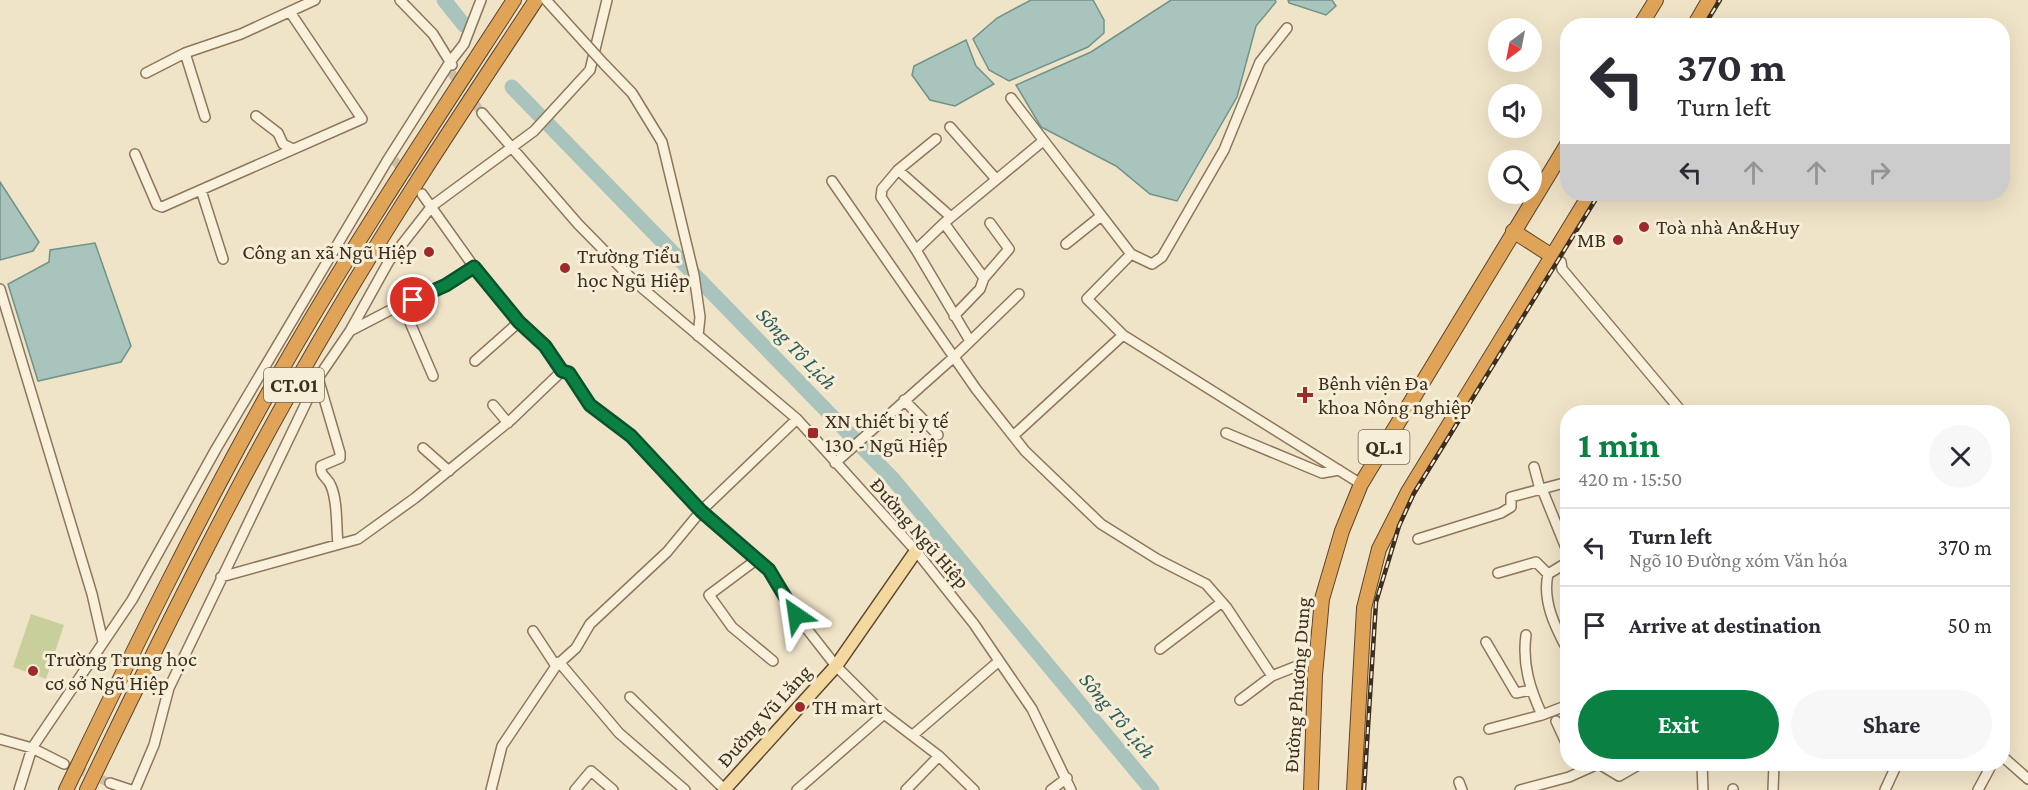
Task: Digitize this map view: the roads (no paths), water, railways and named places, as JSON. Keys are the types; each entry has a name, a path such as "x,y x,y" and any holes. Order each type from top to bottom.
{"highway":[{"name":"CT.01","path":"66,790 158,600 274,382 395,181 514,0"},
{"name":"CT.01","path":"87,790 175,608 292,390 410,192 536,0"},
{"path":"1645,18 1656,0"},
{"path":"1698,18 1708,1"},
{"name":"Đường Phương Dung","path":"1311,790 1322,599 1342,531 1361,484 1560,155"},
{"name":"QL.1","path":"1354,790 1364,608 1379,549 1407,492 1586,201"},
{"path":"1513,231 1552,256"}],"main road":[{"name":"Đường Vũ Lăng","path":"724,790 836,666 916,551"}],"street":[{"path":"146,73 185,53 241,34 315,0"},
{"path":"400,0 433,34 451,66"},
{"path":"19,790 32,748 132,600 216,449 464,44 481,0"},
{"path":"546,0 632,93 650,117 662,142 695,279 698,300 698,336"},
{"path":"110,783 133,790 154,745 169,688 221,577 318,378 350,331 389,261 432,206 534,131 551,116 590,70 607,0"},
{"path":"135,154 157,205 162,207 291,148 362,119 290,12"},
{"path":"1011,98 1131,254 1152,264 1162,257 1224,150 1260,62 1287,28"},
{"path":"185,53 205,117"},
{"name":"Đường Ngũ Hiệp","path":"483,111 578,224 635,282 797,419 916,551 999,661 1032,709 1071,790"},
{"path":"256,116 278,133 283,144 291,148"},
{"path":"950,127 996,179"},
{"path":"936,140 898,170 882,189 881,197 916,250 970,341"},
{"path":"916,250 947,220 1043,141"},
{"path":"898,170 947,220 984,278"},
{"path":"832,181 954,357 1025,451 1101,524 1157,559 1206,584 1222,602 1272,676"},
{"path":"201,190 223,259"},
{"path":"422,194 474,267 519,322 545,346 562,371 569,373 590,405 616,423 645,450 701,511 769,570 796,615 836,666 884,714 939,756 974,790"},
{"path":"1066,244 1101,216"},
{"path":"954,316 980,289 984,278 1009,249 990,223"},
{"path":"1131,254 1087,299 1123,335 1361,484"},
{"path":"1552,256 1561,262 1562,269 1676,405"},
{"path":"350,331 402,304 446,285 474,267"},
{"path":"0,289 92,594 103,642"},
{"path":"835,463 870,429 954,357 1019,294"},
{"path":"402,304 433,375"},
{"path":"475,361 519,322"},
{"path":"1013,436 1123,335"},
{"path":"221,577 358,539 449,471 508,423 562,371"},
{"path":"318,378 340,453 340,458 321,466 320,470 322,476 331,484 338,544"},
{"path":"904,400 938,435"},
{"path":"492,405 508,423"},
{"path":"503,790 491,787 502,746 557,664 576,648 590,624 667,552 701,511 797,419"},
{"path":"1226,433 1322,473 1339,470"},
{"path":"423,448 449,471"},
{"path":"1534,467 1560,534"},
{"path":"1418,538 1502,513 1511,507 1511,497 1560,484"},
{"path":"756,560 709,595 732,627 773,661"},
{"path":"1498,573 1536,562 1548,574"},
{"path":"1560,567 1548,574 1545,590 1560,636"},
{"path":"1160,649 1222,602"},
{"path":"533,631 557,664 619,733 685,790"},
{"path":"1526,635 1524,652 1530,690 1542,715"},
{"path":"1486,642 1516,693 1530,690"},
{"path":"1240,700 1272,676 1317,658"},
{"path":"913,735 999,661"},
{"path":"630,697 724,790"},
{"path":"1489,729 1560,708"},
{"path":"797,790 884,714"},
{"path":"1556,721 1560,730"},
{"path":"0,739 32,748 64,764"},
{"path":"906,790 939,756"},
{"path":"2010,763 2028,779"},
{"path":"575,790 591,771 613,790"},
{"path":"1520,790 1569,777 1573,771"},
{"path":"1610,771 1619,776 1628,771"},
{"path":"1702,771 1703,790"},
{"path":"1773,790 1774,771"},
{"path":"1886,790 1894,771"},
{"path":"1978,790 1988,771"},
{"path":"1051,790 1067,778"}],"water":[{"path":"1031,0 1093,0 1104,20 1104,33 1088,47 1009,81 989,70 973,39 997,18"},
{"path":"1171,0 1275,0 1276,2 1256,26 1237,97 1177,201 1150,194 1116,166 1041,127 1016,85 1091,52"},
{"path":"1288,0 1332,0 1336,6 1326,15 1289,3"},
{"path":"966,40 976,66 994,84 955,106 930,100 912,75 914,66"},
{"path":"0,182 39,242 33,251 0,260"},
{"path":"95,243 131,346 121,362 38,381 8,284 49,262 50,250"}],"waterway":[{"name":"Sông Tô Lịch","path":"444,0 464,25"},
{"name":"Sông Tô Lịch","path":"512,87 893,479 1152,790"}],"tunnel":[{"path":"450,71 482,113"},
{"path":"394,160 417,187"},
{"path":"64,764 110,783"}],"railway":[{"path":"1709,18 1720,0"},
{"path":"1364,790 1376,602 1399,526 1414,493 1595,201"}],"place":[{"name":"Toà nhà An&Huy","path":"1644,227"},
{"name":"MB","path":"1618,240"},
{"name":"Công an xã Ngũ Hiệp","path":"429,252"},
{"name":"Trường Tiểu học Ngũ Hiệp","path":"565,268"},
{"name":"Bệnh viện Đa khoa Nông nghiệp","path":"1305,395"},
{"name":"XN thiết bị y tế 130 - Ngũ Hiệp","path":"813,433"},
{"name":"Trường Trung học cơ sở Ngũ Hiệp","path":"33,671"},
{"name":"TH mart","path":"800,707"}]}
